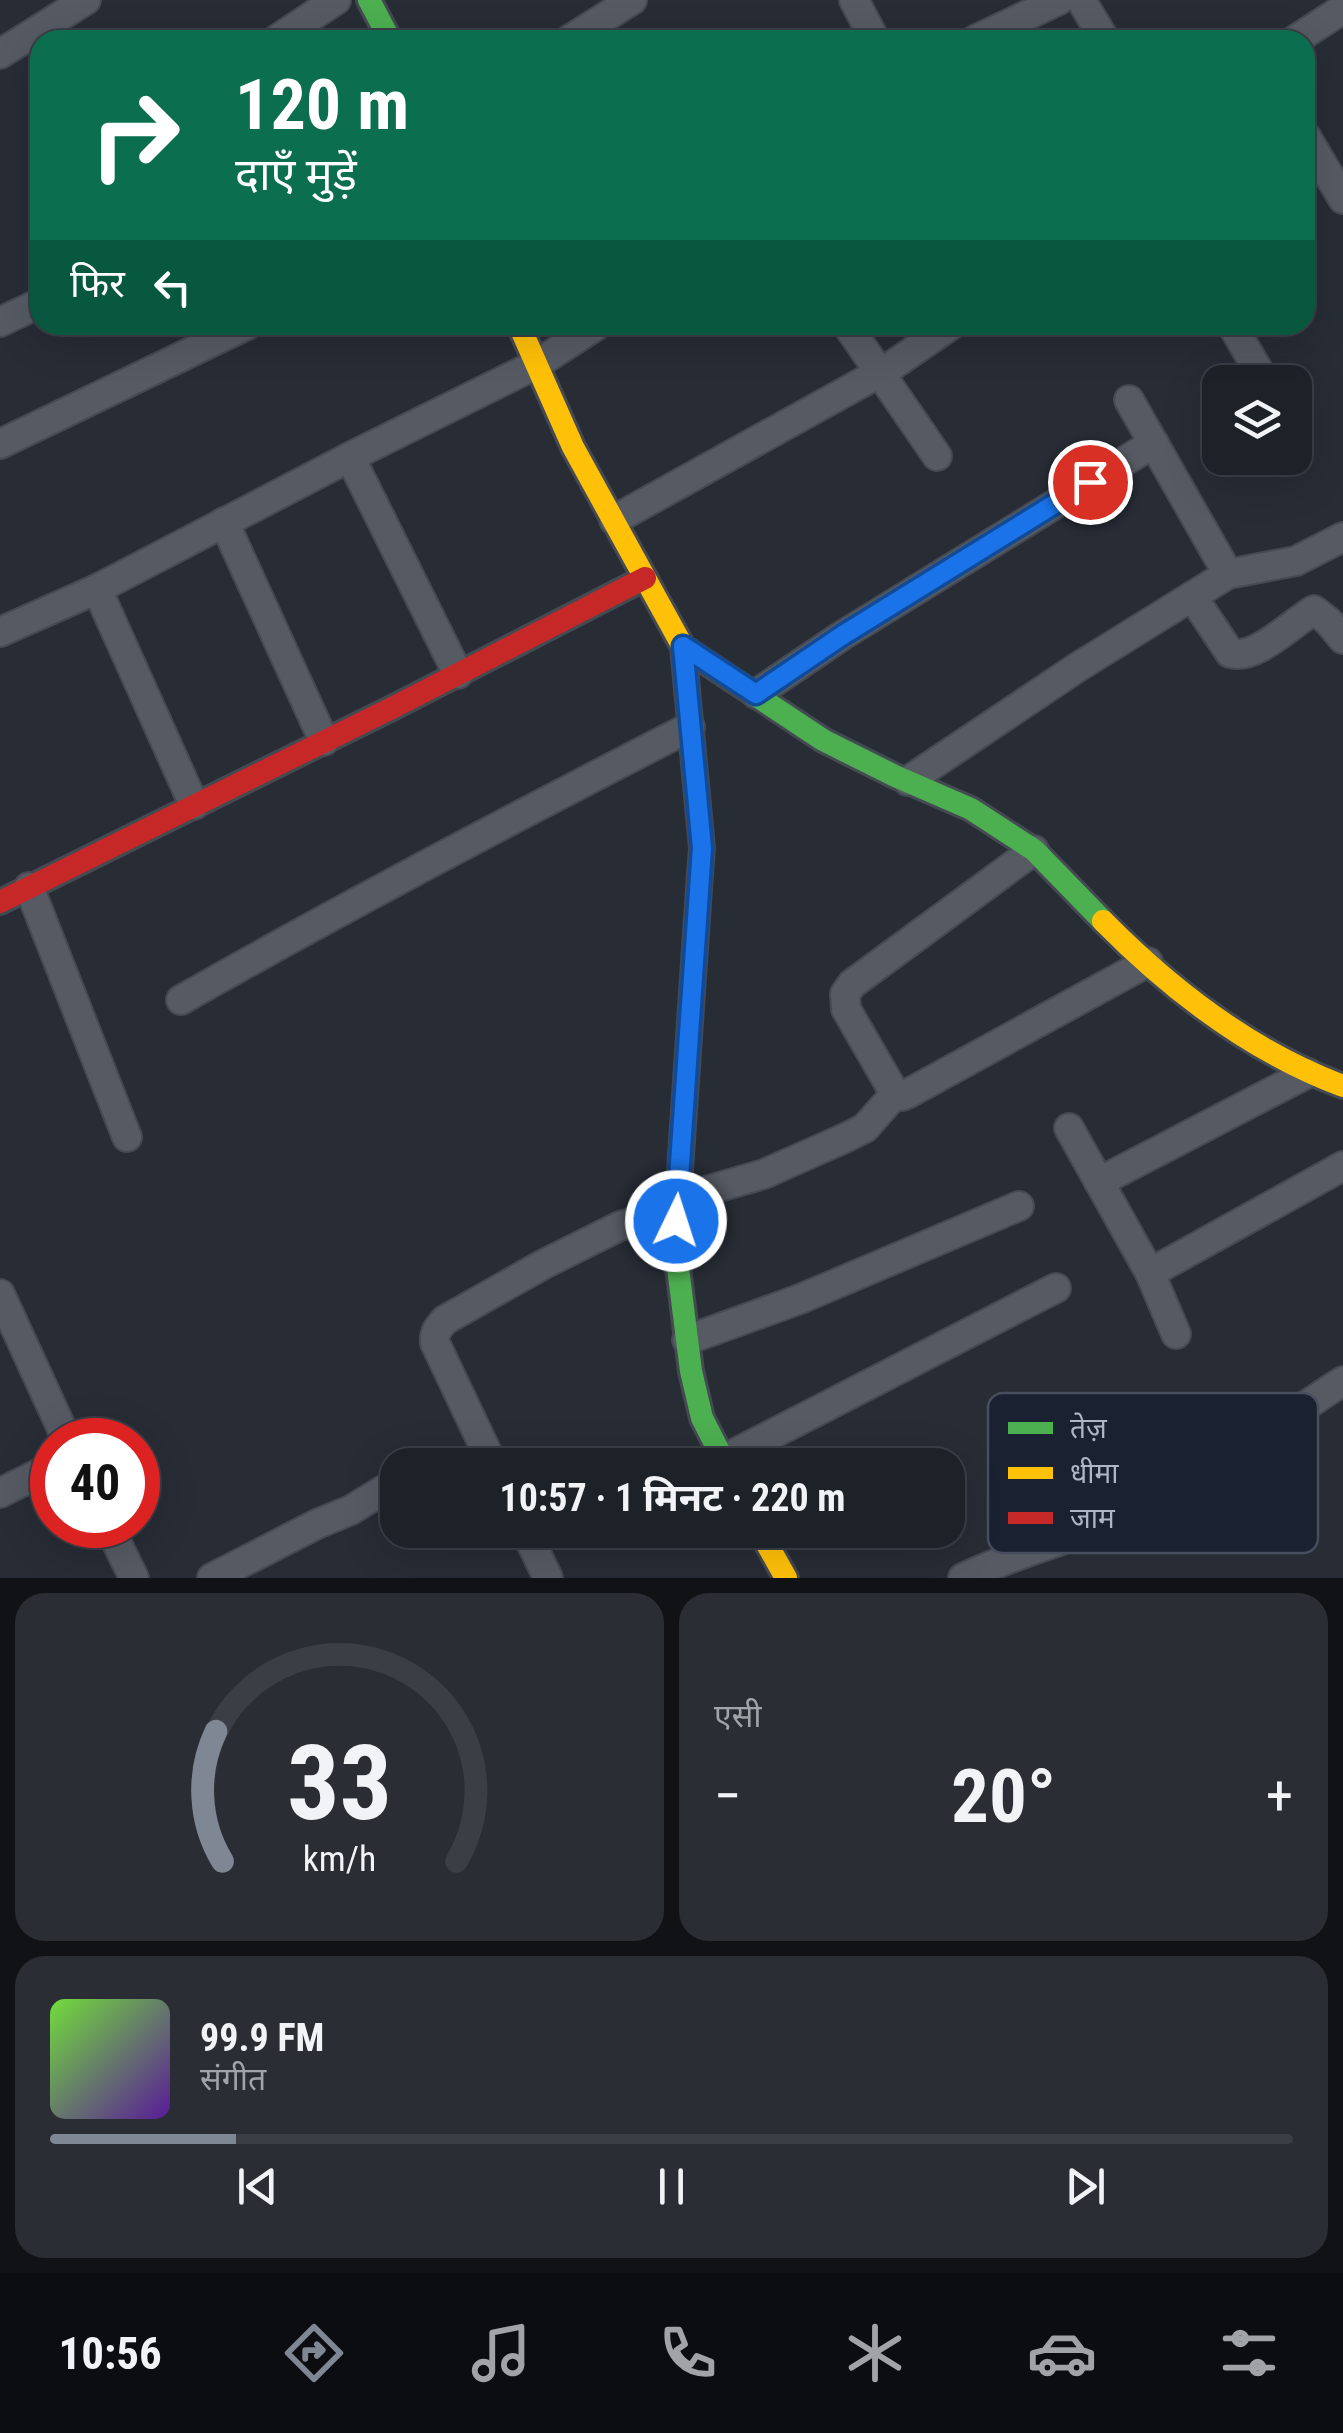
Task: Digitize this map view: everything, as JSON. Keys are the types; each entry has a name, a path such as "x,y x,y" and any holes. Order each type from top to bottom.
{"street":[{"path":"38,30 86,0"},
{"path":"291,30 336,0"},
{"path":"370,0 385,30"},
{"path":"585,30 632,0"},
{"path":"854,0 870,30"},
{"path":"996,30 1059,0"},
{"path":"1081,0 1100,30"},
{"path":"1310,30 1343,9"},
{"path":"0,54 30,35"},
{"path":"1315,152 1343,199"},
{"path":"0,322 30,307"},
{"path":"0,444 226,335"},
{"path":"524,335 573,447 683,646 702,848 674,1244 690,1371 702,1418 718,1448"},
{"path":"0,632 97,589 536,364 582,335"},
{"path":"854,335 937,456"},
{"path":"614,520 880,372 937,335"},
{"path":"1238,335 1254,365"},
{"path":"1129,400 1228,574"},
{"path":"756,694 843,635 1154,443"},
{"path":"350,457 458,674"},
{"path":"224,522 324,741"},
{"path":"908,782 1228,574 1296,561 1343,538"},
{"path":"0,902 645,578"},
{"path":"97,589 194,805"},
{"path":"1192,596 1230,653 1237,656 1252,652 1314,610 1328,620 1343,640"},
{"path":"683,646 823,740 972,809 1034,850 1108,926 1204,1012 1308,1073 1343,1086"},
{"path":"181,1000 464,843 690,727"},
{"path":"1034,850 852,984 845,994 846,1009 895,1094 909,1093 1148,962"},
{"path":"29,887 127,1137"},
{"path":"1099,1182 1308,1073"},
{"path":"486,1448 435,1343 434,1335 445,1320 620,1226 677,1210 865,1128 895,1094"},
{"path":"1069,1128 1150,1273 1176,1334"},
{"path":"1150,1273 1343,1166"},
{"path":"686,1340 800,1299 1018,1206"},
{"path":"752,1448 1056,1288"},
{"path":"0,1294 57,1418"},
{"path":"1318,1398 1343,1381"},
{"path":"0,1493 30,1478"},
{"path":"212,1578 380,1492"},
{"path":"119,1548 134,1578"},
{"path":"533,1548 548,1578"},
{"path":"769,1548 786,1578"},
{"path":"970,1576 1020,1553"}],"traffic: fast":[{"path":"369,0 385,30"},
{"path":"683,647 823,740 971,809 1034,850 1103,921"},
{"path":"700,874 675,1244 691,1371 702,1418 717,1448"}],"traffic: slow":[{"path":"523,335 573,447 683,647 702,848 700,874"},
{"path":"1103,921 1156,971 1214,1017 1277,1056 1343,1086"},
{"path":"769,1548 786,1578"}],"traffic: jam":[{"path":"0,902 645,578"}],"route":[{"path":"676,1221 702,848 683,646 756,694 843,635 1090,482"}]}
